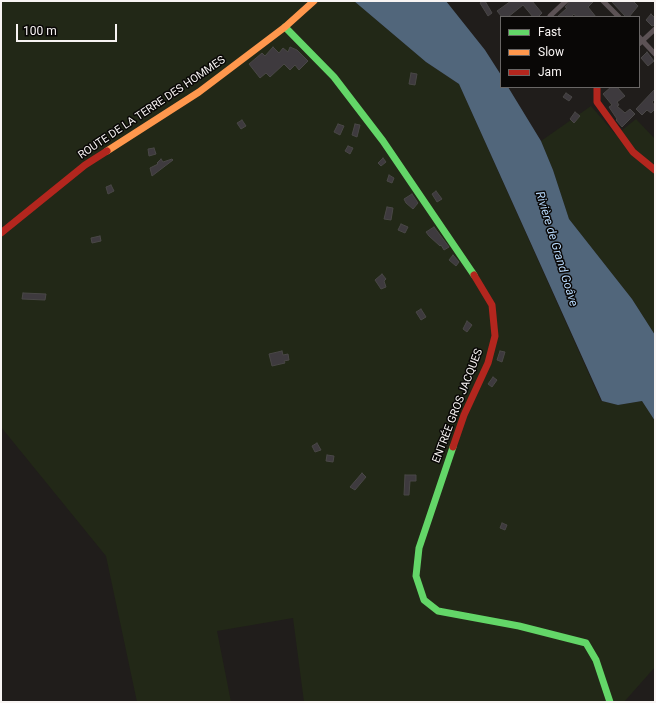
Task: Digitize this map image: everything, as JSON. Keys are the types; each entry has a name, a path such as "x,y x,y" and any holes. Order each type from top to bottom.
{"street":[{"name":"ROUTE DE LA TERRE DES HOMMES","path":"1,233 85,165 199,92 253,52 285,27 314,1"},
{"path":"550,16 566,1"},
{"path":"603,1 618,16"},
{"name":"ENTRÉE GROS JACQUES","path":"285,27 334,77 383,141 476,278 492,305 495,336 488,363 464,415 419,548 416,576 424,600 438,611 519,626 586,643 596,660 610,702"},
{"path":"655,29 640,40 655,54"},
{"path":"596,88 597,102 633,152 655,170"}],"green space":[{"path":"1,1 354,1 426,62 459,84 601,401 618,405 642,401 655,421 655,667 624,702 304,702 293,618 217,631 231,702 137,702 106,556 1,427"},
{"path":"591,106 616,135 636,119 655,139 655,335 632,299 569,219 553,170 541,141"}],"water":[{"name":"Rivière de Grand Goâve","path":"354,1 446,1 485,50 500,73 500,88 509,88 541,141 553,170 569,219 632,299 655,335 655,421 642,401 618,405 602,401 459,84 426,62"}],"building":[{"path":"485,1 492,13 488,16 480,3"},
{"path":"511,1 532,1 542,13 539,16 532,16 523,5 509,16 501,16 497,11"},
{"path":"570,1 594,1 588,7 595,16 575,16 574,14 572,16 558,16 567,8 565,7"},
{"path":"611,1 633,1 638,6 630,16 625,16"},
{"path":"651,14 655,18 655,25 652,26 646,20"},
{"path":"273,47 279,53 283,48 288,52 290,47 297,50 308,61 299,70 295,65 290,70 284,64 270,77 266,73 260,78 249,64 262,53 265,56"},
{"path":"647,52 654,61 648,66 641,58"},
{"path":"411,73 417,74 415,85 409,84"},
{"path":"610,88 618,88 625,96 617,102 619,105 617,106 625,113 630,109 635,114 622,127 616,120 617,119 609,107 612,105 603,94"},
{"path":"655,89 655,99 652,102 655,109 651,113 647,110 642,115 636,109"},
{"path":"566,93 572,97 569,101 563,97"},
{"path":"575,112 580,116 574,123 570,119"},
{"path":"242,120 246,126 241,129 237,123"},
{"path":"338,124 344,126 340,135 334,132"},
{"path":"355,124 360,125 357,137 352,135"},
{"path":"348,146 353,148 350,154 345,151"},
{"path":"154,148 156,154 149,156 148,149"},
{"path":"383,158 386,162 381,166 378,163"},
{"path":"161,159 163,162 173,160 152,176 150,168 158,164 157,163"},
{"path":"389,175 394,178 392,183 387,181"},
{"path":"111,185 114,191 108,194 106,187"},
{"path":"436,191 442,199 437,202 432,194"},
{"path":"412,194 418,203 413,209 404,199"},
{"path":"387,207 393,208 391,220 384,219"},
{"path":"401,224 408,227 405,233 398,230"},
{"path":"434,227 449,247 444,250 441,245 440,246 426,232"},
{"path":"100,236 101,241 92,243 91,238"},
{"path":"453,255 459,262 456,266 449,260"},
{"path":"382,274 386,279 384,281 386,287 381,289 375,280"},
{"path":"23,293 46,294 45,300 22,299"},
{"path":"421,309 426,317 421,320 416,312"},
{"path":"467,321 472,325 467,332 463,329"},
{"path":"282,351 283,355 288,354 289,360 284,361 285,363 272,366 269,354"},
{"path":"500,351 505,352 502,362 497,360"},
{"path":"493,377 497,380 492,387 488,384"},
{"path":"317,443 321,450 315,452 312,446"},
{"path":"327,455 334,456 333,462 326,461"},
{"path":"362,473 366,477 355,490 350,487"},
{"path":"405,475 416,475 416,481 410,481 409,495 404,495"},
{"path":"502,523 507,525 505,530 500,528"}],"traffic: fast":[{"path":"285,27 334,77 383,141 474,275"},
{"path":"453,447 419,548 416,576 424,600 438,611 519,626 586,643 596,660 610,702"}],"traffic: slow":[{"path":"107,151 199,92 285,27 314,1"}],"traffic: jam":[{"path":"597,88 597,102 633,152 655,170"},
{"path":"1,233 85,165 107,151"},
{"path":"453,447 464,415 488,363 495,336 492,305 474,275"}]}
